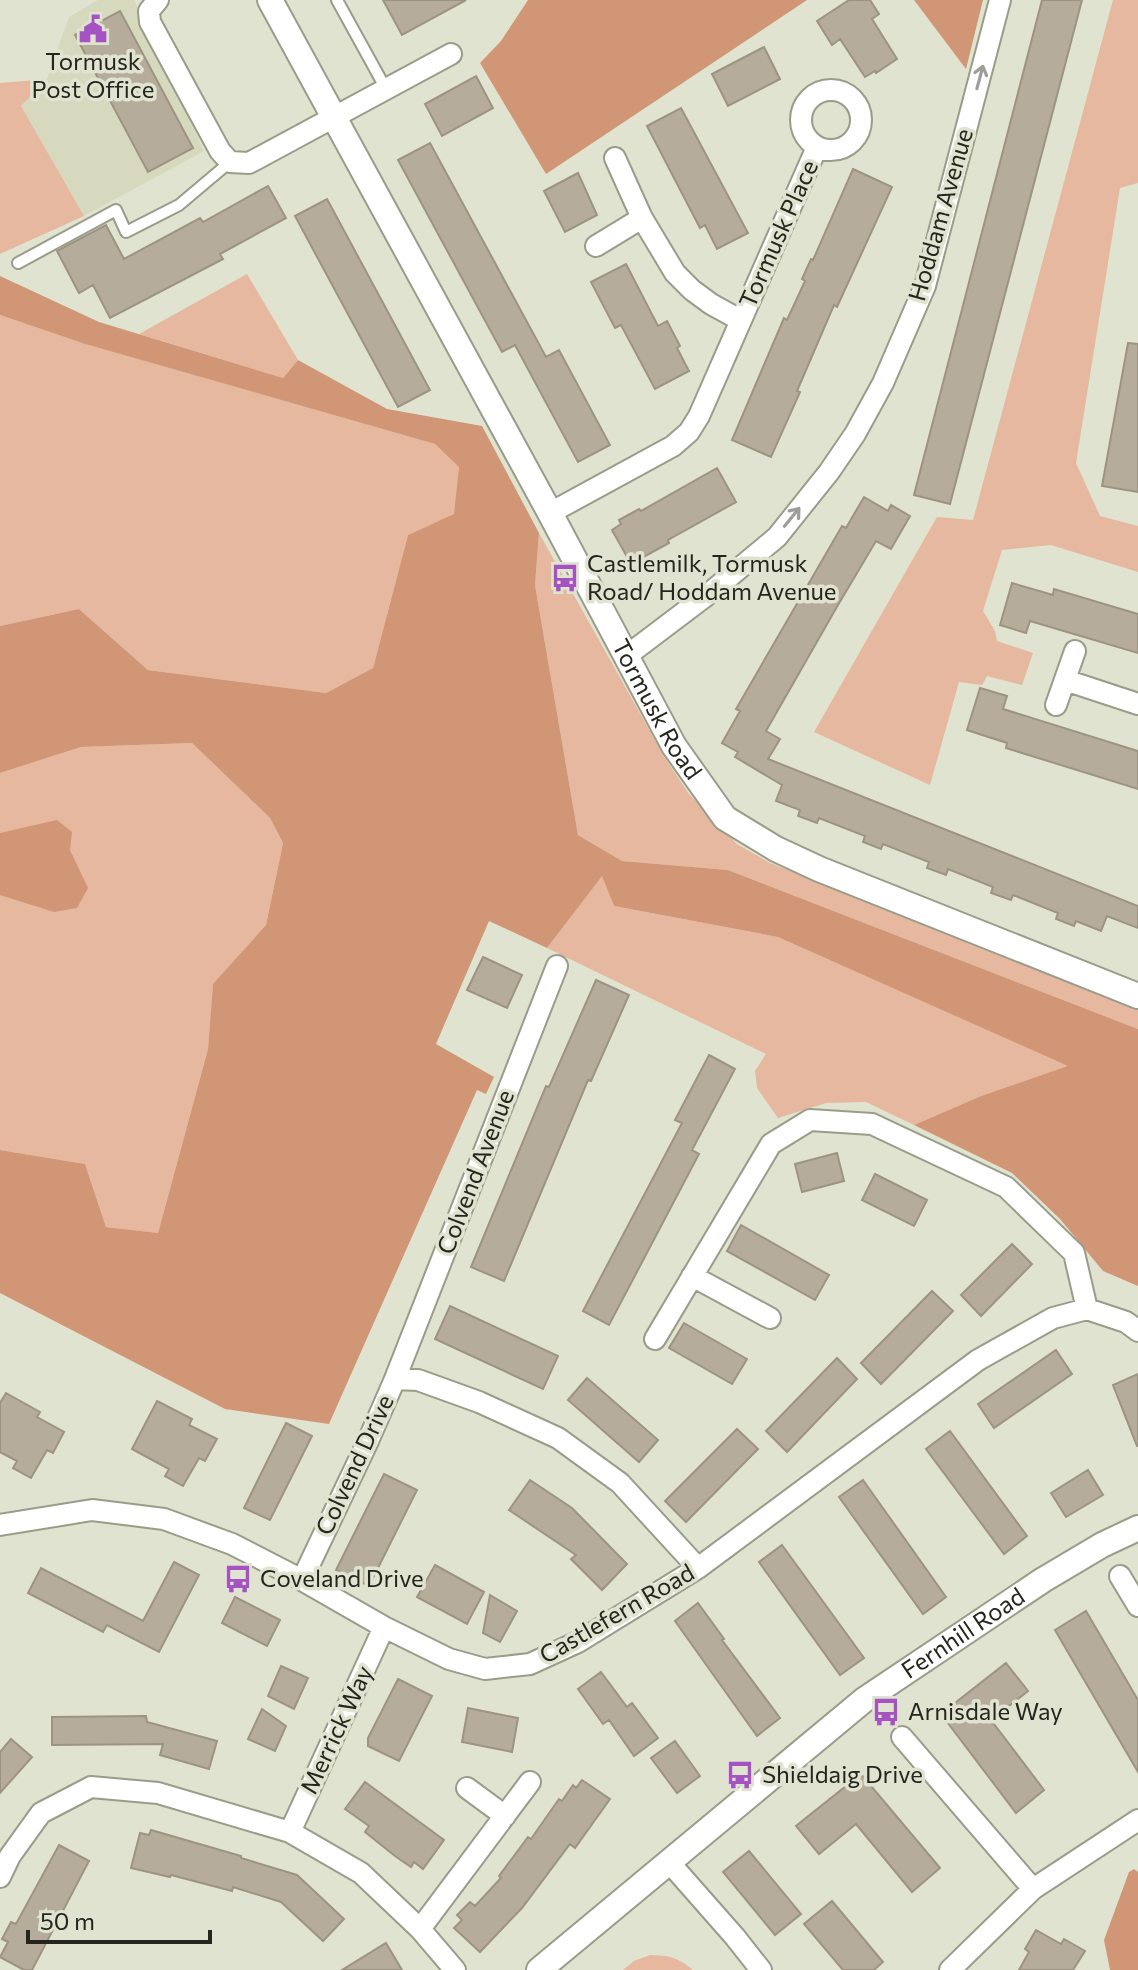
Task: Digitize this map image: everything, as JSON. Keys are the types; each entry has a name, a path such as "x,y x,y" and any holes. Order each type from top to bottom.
{"street":[{"path":"158,0 149,11 150,22 220,151 230,162 249,163 451,54"},
{"name":"Tormusk Road","path":"270,0 674,746 725,818 776,849 819,869 1138,996"},
{"name":"Hoddam Avenue","path":"625,657 777,537 855,434 883,383 925,286 1000,0"},
{"name":"Tormusk Place","path":"550,513 673,446 689,432 699,416 817,147"},
{"name":"Tormusk Place","path":"615,158 642,218 675,273 711,304 740,320"},
{"path":"596,246 642,218"},
{"path":"1056,705 1075,651"},
{"path":"1065,680 1138,704"},
{"name":"Colvend Avenue","path":"395,1379 557,966"},
{"path":"655,1339 771,1144 810,1120 872,1124 1006,1187 1074,1253 1087,1309 1126,1322 1138,1331"},
{"path":"692,1276 770,1318"},
{"name":"Castlefern Road","path":"0,1525 92,1510 164,1519 232,1544 449,1659 485,1669 530,1664 578,1642 698,1568 978,1360 1053,1318 1087,1309"},
{"name":"Colvend Drive","path":"302,1580 395,1379 418,1380 479,1402 558,1438 620,1483 698,1568"},
{"name":"Fernhill Road","path":"539,1970 864,1700 1043,1580 1138,1528"},
{"path":"1120,1576 1138,1606"},
{"name":"Merrick Way","path":"290,1832 384,1627"},
{"path":"902,1737 1033,1889"},
{"path":"420,1929 530,1782"},
{"path":"0,1877 10,1856 41,1813 91,1787 158,1793 290,1832 361,1873 420,1929 455,1970"},
{"path":"467,1788 505,1816"},
{"path":"950,1970 1033,1889 1138,1820"},
{"path":"669,1862 761,1970"}],"lane":[{"path":"337,0 386,89"},
{"path":"18,263 116,210 126,232 179,205 230,162"}],"shaded area":[{"path":"98,0 134,0 204,151 84,216 21,106 47,79 69,17"},
{"path":"528,0 807,0 546,174 480,63 501,41"},
{"path":"914,0 983,0 966,69"},
{"path":"1113,0 1138,0 1138,183 1120,188 1076,463 1100,516 1138,526 1138,572 1051,545 1002,550 983,611 995,631 997,641 1033,653 1022,685 987,676 982,685 959,682 930,785 814,732 937,517 973,520"},
{"path":"47,79 21,106 84,216 0,254 0,83"},
{"path":"247,274 298,360 283,378 139,334"},
{"path":"0,276 99,322 283,378 298,360 387,409 482,426 539,533 535,585 578,835 622,861 728,870 1138,1029 1138,1286 1103,1271 1060,1219 1012,1173 914,1125 981,1096 1068,1066 778,937 614,906 602,876 547,948 489,921 436,1044 494,1077 486,1094 477,1090 329,1424 225,1409 0,1293 0,1150 85,1164 106,1227 158,1233 208,1049 213,984 266,925 283,843 270,818 192,743 81,747 0,773 0,626 79,609 148,670 326,693 373,668 408,535 454,514 459,467 435,444 85,344 0,315"},
{"path":"0,315 85,344 435,444 459,466 455,514 408,535 373,668 326,693 148,670 79,609 0,626"},
{"path":"539,533 665,758 689,794 737,844 770,863 1138,1010 1138,1029 728,870 622,861 578,835 535,585"},
{"path":"192,743 270,818 283,843 266,925 213,985 208,1049 158,1233 106,1227 85,1164 0,1150 0,773 81,747"},
{"path":"57,820 72,832 70,850 88,888 77,908 54,912 0,895 0,833"},
{"path":"602,875 614,906 778,937 1070,1066 981,1096 914,1125 866,1102 826,1103 778,1118 757,1088 755,1071 766,1054 547,948"},
{"path":"1134,1869 1138,1872 1138,1970 1110,1970 1104,1940 1129,1872"},
{"path":"650,1955 673,1958 693,1970 623,1970 634,1961"}],"building":[{"path":"383,0 466,0 402,35"},
{"path":"849,0 870,0 879,14 872,19 897,59 865,77 840,39 832,45 817,21"},
{"path":"1042,0 1082,0 950,504 914,495"},
{"path":"120,11 193,148 148,172 75,35"},
{"path":"764,47 780,79 728,106 712,74"},
{"path":"476,76 493,108 442,136 425,104"},
{"path":"681,108 748,233 717,249 705,225 700,228 647,126"},
{"path":"430,143 546,357 559,350 610,445 578,462 515,345 502,352 398,160"},
{"path":"853,169 892,187 837,307 834,305 771,457 732,440"},
{"path":"578,173 597,215 565,232 544,191"},
{"path":"268,186 286,218 220,254 223,259 110,318 93,285 79,293 57,251 106,225 124,259 200,218 203,222"},
{"path":"327,199 430,390 398,407 295,216"},
{"path":"626,264 658,326 667,321 689,371 655,389 621,325 615,328 591,282"},
{"path":"1128,343 1138,344 1138,492 1102,486"},
{"path":"717,468 736,502 631,564 612,530 621,524 619,520"},
{"path":"864,497 888,511 891,505 910,516 891,549 876,541 838,605 766,731 780,739 768,759 1138,906 1138,928 1107,916 1101,931 1076,921 1074,926 1056,919 1058,913 1013,895 1011,900 991,893 993,887 948,869 946,875 927,868 929,862 883,844 881,849 863,842 865,836 819,818 817,823 798,816 800,810 776,801 782,785 735,757 738,752 722,743 740,711 736,709 842,526 846,528"},
{"path":"1012,583 1053,595 1054,589 1138,614 1138,653 1030,621 1026,633 1000,625"},
{"path":"980,688 1007,696 1003,709 1138,751 1138,789 1006,748 1007,743 967,730"},
{"path":"483,957 522,975 507,1008 467,990"},
{"path":"596,980 629,995 591,1081 588,1080 504,1281 471,1267 546,1086 549,1087"},
{"path":"709,1055 735,1069 692,1150 699,1154 609,1325 583,1311 682,1123 675,1120"},
{"path":"837,1153 844,1181 802,1192 795,1164"},
{"path":"875,1174 927,1200 914,1226 862,1200"},
{"path":"741,1225 829,1275 815,1300 727,1251"},
{"path":"1012,1244 1032,1264 981,1316 961,1295"},
{"path":"932,1291 953,1311 881,1384 861,1363"},
{"path":"450,1306 558,1356 543,1389 435,1339"},
{"path":"684,1323 747,1359 732,1384 669,1348"},
{"path":"1056,1350 1072,1374 994,1428 978,1404"},
{"path":"837,1358 857,1379 787,1452 766,1431"},
{"path":"1138,1374 1138,1446 1137,1446 1113,1385"},
{"path":"587,1378 658,1440 639,1462 568,1400"},
{"path":"6,1393 40,1412 37,1417 64,1432 53,1453 47,1450 31,1478 13,1468 17,1461 0,1452 0,1403"},
{"path":"157,1401 192,1419 189,1425 217,1439 205,1461 199,1458 183,1486 165,1476 169,1469 132,1449"},
{"path":"286,1423 312,1436 270,1520 244,1508"},
{"path":"737,1429 758,1449 686,1522 665,1501"},
{"path":"950,1431 1027,1536 1004,1554 926,1449"},
{"path":"1088,1470 1103,1495 1066,1517 1051,1493"},
{"path":"384,1474 417,1490 369,1586 336,1570"},
{"path":"530,1480 572,1508 627,1564 602,1590 571,1559 576,1555 509,1510"},
{"path":"863,1480 946,1597 923,1614 839,1497"},
{"path":"782,1545 864,1658 840,1675 759,1562"},
{"path":"174,1562 199,1575 159,1652 107,1625 103,1632 28,1593 41,1568 143,1621"},
{"path":"435,1565 484,1592 467,1624 417,1597"},
{"path":"490,1595 517,1611 500,1642 483,1633"},
{"path":"235,1597 280,1620 267,1646 222,1623"},
{"path":"698,1603 780,1718 757,1736 675,1621"},
{"path":"1086,1611 1138,1700 1138,1772 1055,1630"},
{"path":"1006,1663 1028,1691 991,1720 1044,1790 1016,1813 941,1714"},
{"path":"281,1666 308,1678 294,1709 268,1696"},
{"path":"601,1672 627,1707 632,1703 658,1738 634,1756 609,1720 603,1724 578,1689"},
{"path":"398,1679 432,1696 399,1761 368,1746 368,1738"},
{"path":"468,1708 518,1718 512,1752 462,1742"},
{"path":"262,1709 286,1726 275,1751 248,1739"},
{"path":"146,1716 147,1722 217,1741 209,1769 160,1755 163,1744 52,1745 52,1717"},
{"path":"11,1739 32,1757 0,1793 0,1752"},
{"path":"675,1741 700,1776 677,1793 651,1758"},
{"path":"861,1774 940,1868 912,1892 856,1824 819,1854 796,1826"},
{"path":"582,1780 610,1799 575,1848 570,1844 522,1908 480,1952 454,1928 462,1920 457,1915 470,1902 475,1906 501,1878 499,1876 528,1837 531,1839 559,1799 562,1801 573,1785 576,1788"},
{"path":"365,1782 444,1840 423,1869 414,1862 411,1867 395,1856 365,1832 369,1826 345,1809"},
{"path":"151,1830 297,1875 344,1919 323,1941 281,1902 233,1887 232,1891 131,1868 140,1833 149,1835"},
{"path":"59,1845 89,1861 32,1970 24,1970 0,1957 8,1942 2,1939 11,1922 16,1924"},
{"path":"749,1851 801,1914 775,1935 723,1872"},
{"path":"832,1901 883,1962 874,1970 843,1970 804,1924"},
{"path":"1036,1930 1061,1944 1064,1939 1085,1951 1073,1970 1019,1970 1029,1952 1025,1949"},
{"path":"386,1943 402,1970 342,1970"}],"place":[{"name":"Tormusk Post Office","path":"93,29"},
{"name":"Castlemilk, Tormusk Road/ Hoddam Avenue","path":"565,578"},
{"name":"Coveland Drive","path":"238,1579"},
{"name":"Arnisdale Way","path":"886,1712"},
{"name":"Shieldaig Drive","path":"740,1775"}]}
